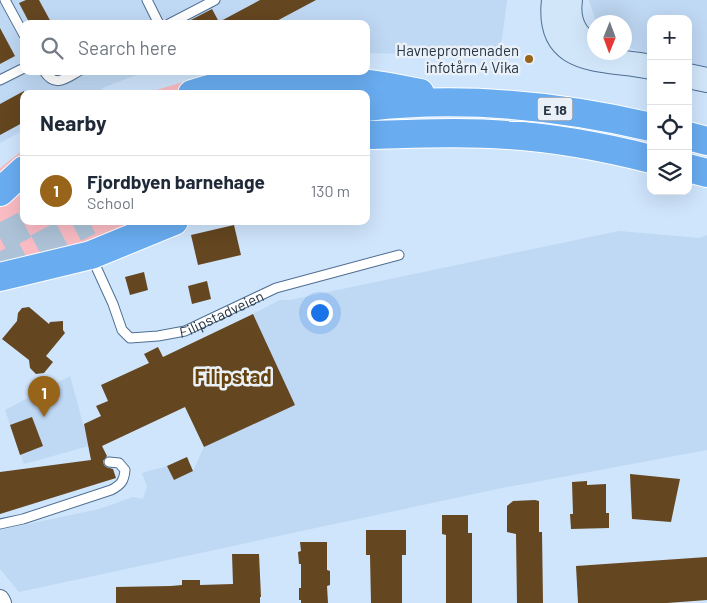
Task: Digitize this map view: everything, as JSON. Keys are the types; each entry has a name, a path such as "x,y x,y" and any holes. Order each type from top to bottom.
{"highway":[{"path":"209,90 239,83 304,80 359,82 403,89 458,102"},
{"name":"E 18","path":"370,107 458,102 551,108 647,126"},
{"path":"370,152 435,133"},
{"name":"E 18","path":"370,135 470,133 532,137 616,150 647,157"},
{"path":"692,137 707,141"},
{"path":"692,169 707,173"},
{"path":"0,192 20,174"},
{"path":"0,277 91,255 164,225"}],"street":[{"path":"554,0 554,25 559,38 567,48 579,56 594,60 643,65"},
{"path":"570,0 569,12 574,29 578,37 587,43"},
{"path":"630,60 643,65"},
{"path":"692,77 707,80"}],"lane":[{"path":"5,0 20,28"},
{"path":"147,0 157,20"},
{"path":"177,20 215,0"},
{"path":"0,80 20,70"},
{"path":"46,75 49,79 55,81 71,75"},
{"name":"Filipstadveien","path":"91,255 113,304 122,330 130,338 158,336 185,331 276,288 399,255"},
{"path":"0,524 111,490 120,485 124,478 125,470 120,464 109,462"}],"shaded area":[{"path":"0,0 507,0 501,46 490,56 370,53 370,20 20,20 20,75 136,75 100,90 20,90 20,132 0,143"},
{"path":"589,0 707,0 707,70 692,66 692,15 647,15 647,54 632,49 632,15 594,15"},
{"path":"203,76 204,83 182,90 156,90"},
{"path":"20,152 20,164 0,181 0,168"},
{"path":"20,183 20,225 138,225 139,229 0,273 0,202"},
{"name":"Filipstad","path":"619,231 700,238 707,235 707,450 497,489 19,592 0,569 0,530 99,509 133,497 143,499 147,486 142,473 167,466 193,471 204,447 253,314 280,300 290,300"},
{"path":"70,376 89,446 24,464 5,410"}],"building":[{"path":"26,0 39,0 50,20 28,20 19,3"},
{"path":"260,0 316,0 278,20 223,20"},
{"path":"212,9 218,20 191,20"},
{"path":"0,28 15,56 0,64"},
{"path":"20,93 20,124 0,135 0,104"},
{"path":"234,225 241,255 198,265 191,235"},
{"path":"144,272 148,290 130,295 125,277"},
{"path":"207,281 211,299 192,304 188,286"},
{"path":"29,307 49,324 50,322 63,321 65,333 46,356 53,362 44,373 36,374 30,368 29,360 2,339 17,321 18,313 22,308"},
{"path":"253,314 295,405 204,447 185,407 102,446 107,456 103,461 104,465 113,469 116,478 0,514 0,472 91,460 84,424 101,416 96,406 108,401 101,385 149,363 144,354 158,347 163,357"},
{"path":"32,417 43,446 20,455 10,425"},
{"path":"187,457 193,471 174,480 167,466"},
{"path":"630,474 680,479 671,522 632,519"},
{"path":"587,481 587,485 606,484 606,513 609,513 609,528 571,529 570,514 573,514 572,482"},
{"path":"513,501 539,501 539,532 542,532 543,603 517,603 516,534 507,532 507,506"},
{"path":"442,515 468,515 468,533 472,533 472,603 446,603 446,535 442,534"},
{"path":"366,530 406,530 406,555 402,555 402,603 371,603 370,555 366,555"},
{"path":"300,542 327,542 327,570 330,571 330,585 327,586 328,603 301,603 301,600 299,600 301,564 299,564 298,552 301,551"},
{"path":"232,554 259,554 260,603 116,603 116,587 182,585 182,580 200,580 200,585 233,584"},
{"path":"707,557 707,600 667,603 578,603 576,566"}],"tunnel":[{"path":"0,238 24,225"},
{"path":"0,267 81,225"}],"place":[{"name":"Havnepromenaden infotårn 4 Vika","path":"529,59"},
{"name":"Fjordbyen barnehage","path":"44,417"}],"district":[{"name":"Filipstad","path":"233,376"}]}
